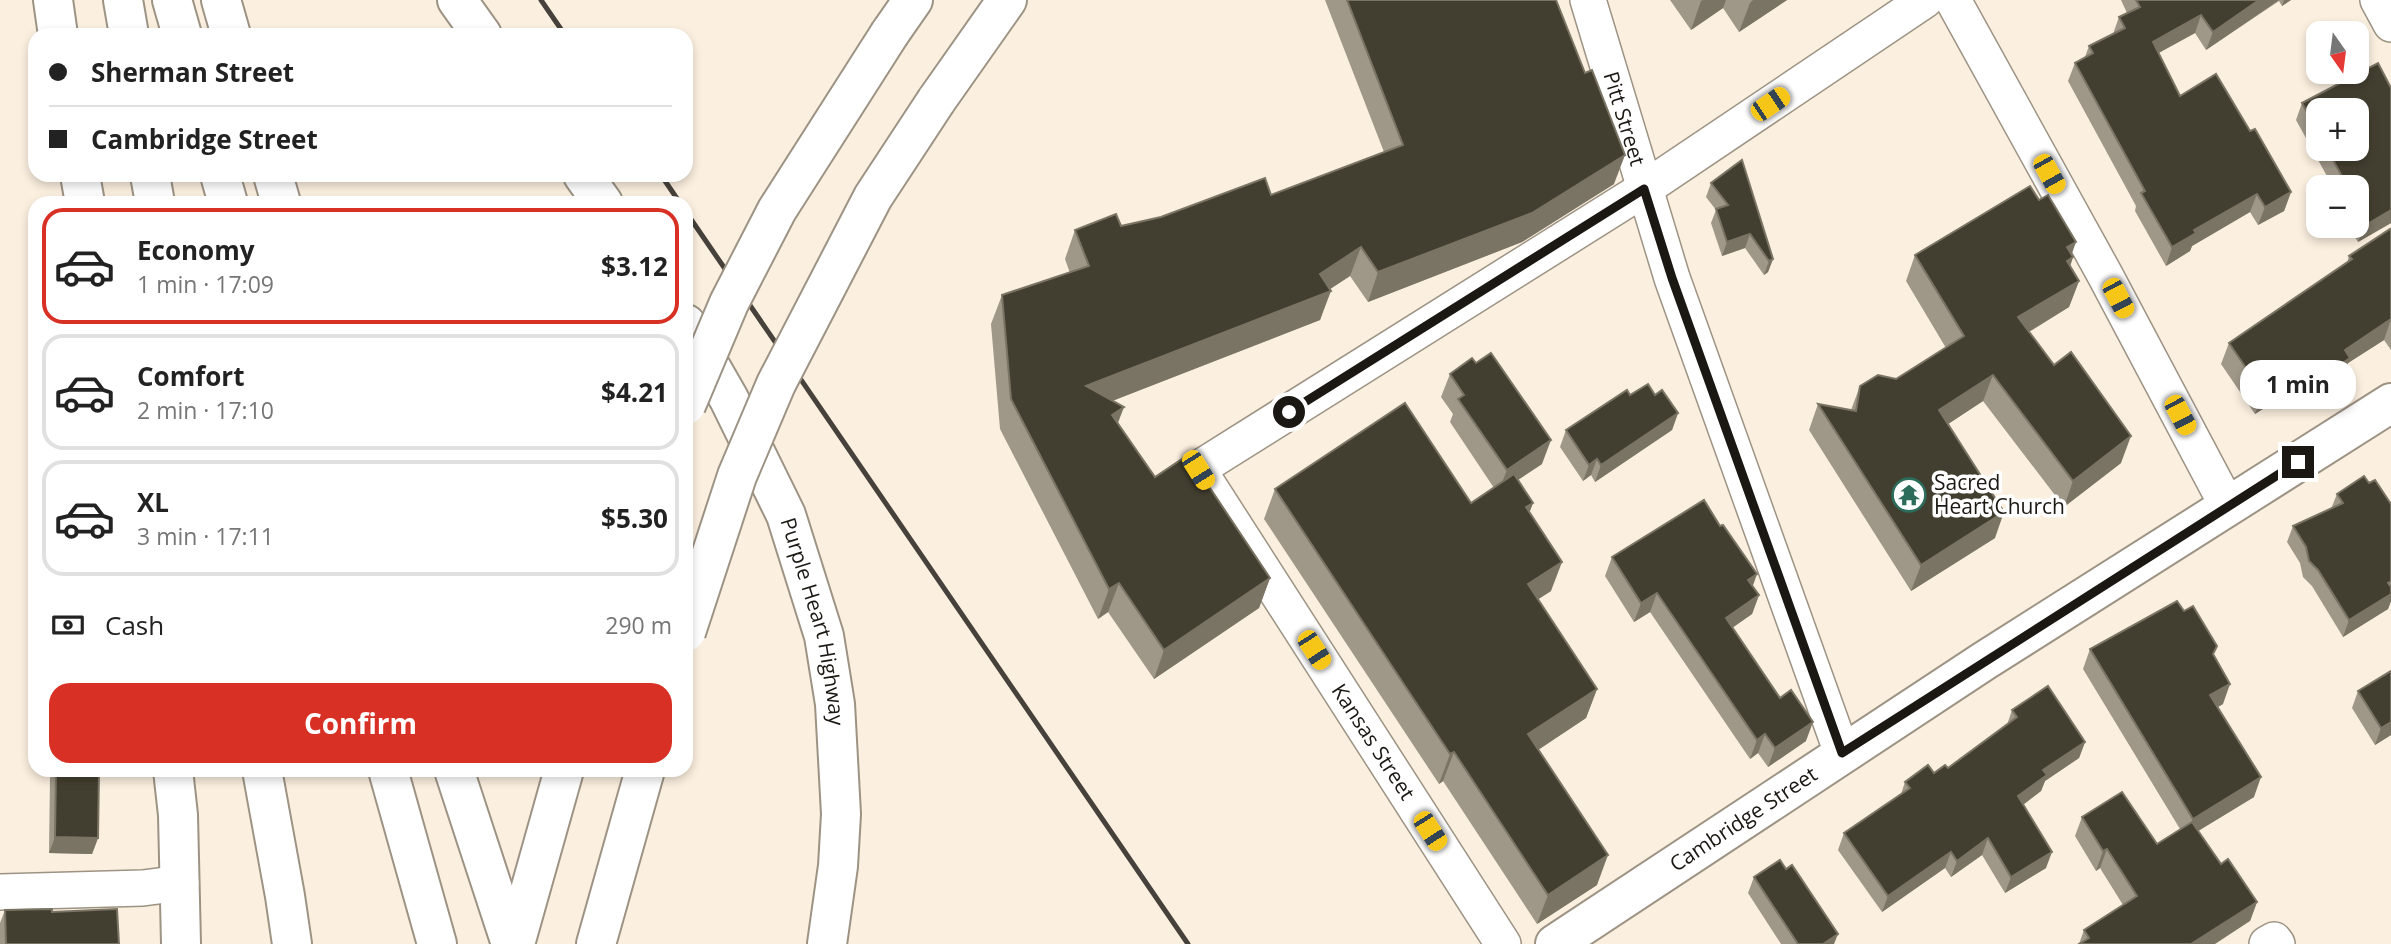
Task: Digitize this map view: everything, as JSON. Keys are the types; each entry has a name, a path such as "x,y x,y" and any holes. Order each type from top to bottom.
{"main road":[{"path":"53,0 57,28"},
{"path":"123,0 128,28"},
{"path":"173,0 180,28"},
{"path":"222,0 229,28"},
{"path":"457,0 477,28"},
{"path":"693,388 729,303 777,210 913,0"},
{"path":"693,611 737,476 776,384 873,197 1007,0"},
{"name":"Purple Heart Highway","path":"693,336 730,399 786,515 824,636 835,704 841,814 838,866 827,944"},
{"name":"Cambridge Street","path":"1555,944 1842,753 2391,402"},
{"path":"174,777 181,883 181,944"},
{"path":"263,777 292,944"},
{"path":"390,777 437,944"},
{"path":"456,777 513,944"},
{"path":"513,944 562,777"},
{"path":"596,944 643,777"}],"street":[{"name":"Pitt Street","path":"1588,0 1672,278 1842,753"},
{"path":"1644,189 1925,0"},
{"path":"1953,0 2105,275 2228,506"},
{"path":"2378,0 2391,24"},
{"name":"Kansas Street","path":"1503,944 1198,470 1644,189"},
{"path":"0,891 143,888 181,883"}],"building":[{"path":"1347,0 1556,0 1585,73 1592,70 1625,155 1532,213 1378,272 1361,247 1320,274 1331,291 1086,386 1124,407 1112,415 1155,477 1188,455 1270,578 1164,650 1119,583 1109,589 1011,399 1002,295 1089,266 1075,230 1116,214 1121,226 1161,217 1265,178 1271,195 1403,145"},
{"path":"2136,0 2259,0 2213,32 2201,15 2153,42 2180,96 2216,74 2250,131 2255,129 2291,192 2265,207 2257,194 2194,230 2196,233 2172,247 2141,193 2145,191 2075,63 2093,53 2089,46 2125,28 2119,17 2140,7"},
{"path":"2378,63 2391,88 2391,210 2369,223 2369,175 2341,175 2334,161 2369,161 2369,98 2312,98 2338,84 2370,84 2370,67"},
{"path":"1742,160 1773,259 1769,261 1750,234 1727,242 1716,209 1728,205 1711,183"},
{"path":"2030,186 2039,200 2048,195 2076,242 2067,247 2073,257 2067,261 2079,281 2018,317 2054,365 2071,352 2131,436 2073,481 1993,375 1939,410 2004,512 1921,565 1818,404 1856,411 1860,386 1878,375 1896,379 1964,336 1915,255"},
{"path":"2390,229 2391,319 2345,350 2350,358 2328,373 2322,365 2296,383 2291,375 2263,393 2229,343 2352,259 2349,256"},
{"path":"1491,353 1551,440 1507,470 1458,399 1464,395 1450,374 1472,358 1476,363"},
{"path":"1648,384 1655,395 1662,390 1678,413 1601,465 1597,459 1589,465 1566,430 1627,390 1630,395"},
{"path":"1405,403 1471,503 1514,474 1533,503 1526,507 1562,562 1528,584 1597,689 1528,734 1608,855 1548,895 1454,752 1450,754 1275,489"},
{"path":"2364,476 2369,483 2375,480 2391,504 2391,581 2388,583 2391,594 2349,620 2318,570 2309,561 2306,547 2293,526 2343,503 2337,494"},
{"path":"1704,500 1720,526 1723,525 1757,574 1748,580 1759,595 1726,618 1780,698 1791,690 1813,722 1775,748 1765,734 1757,740 1657,593 1641,603 1612,557"},
{"path":"2177,601 2184,611 2193,606 2217,646 2213,654 2230,684 2210,695 2261,777 2193,819 2090,649"},
{"path":"2391,671 2391,722 2381,728 2358,691"},
{"path":"2048,686 2085,742 2043,770 2047,775 2018,796 2052,852 2011,877 1988,838 1957,861 1951,852 1888,896 1844,833 1910,788 1905,782 1928,765 1934,773 1945,765 1948,768 2017,717 2012,710"},
{"path":"56,777 99,777 98,838 55,837"},
{"path":"2122,792 2157,844 2192,822 2221,864 2228,859 2257,902 2191,944 2079,944 2089,938 2084,930 2137,896 2107,849 2103,851 2082,817"},
{"path":"1780,860 1786,869 1792,865 1838,934 1823,944 1798,944 1754,877"},
{"path":"52,909 52,912 117,909 119,944 6,944 5,910"}],"railway":[{"path":"541,0 560,28"},
{"path":"666,182 675,196"},
{"path":"693,222 1188,944"}],"place":[{"name":"Sacred Heart Church","path":"1909,495"}],"route":[{"path":"1289,412 1644,189 1672,278 1842,753 2298,462"}]}
